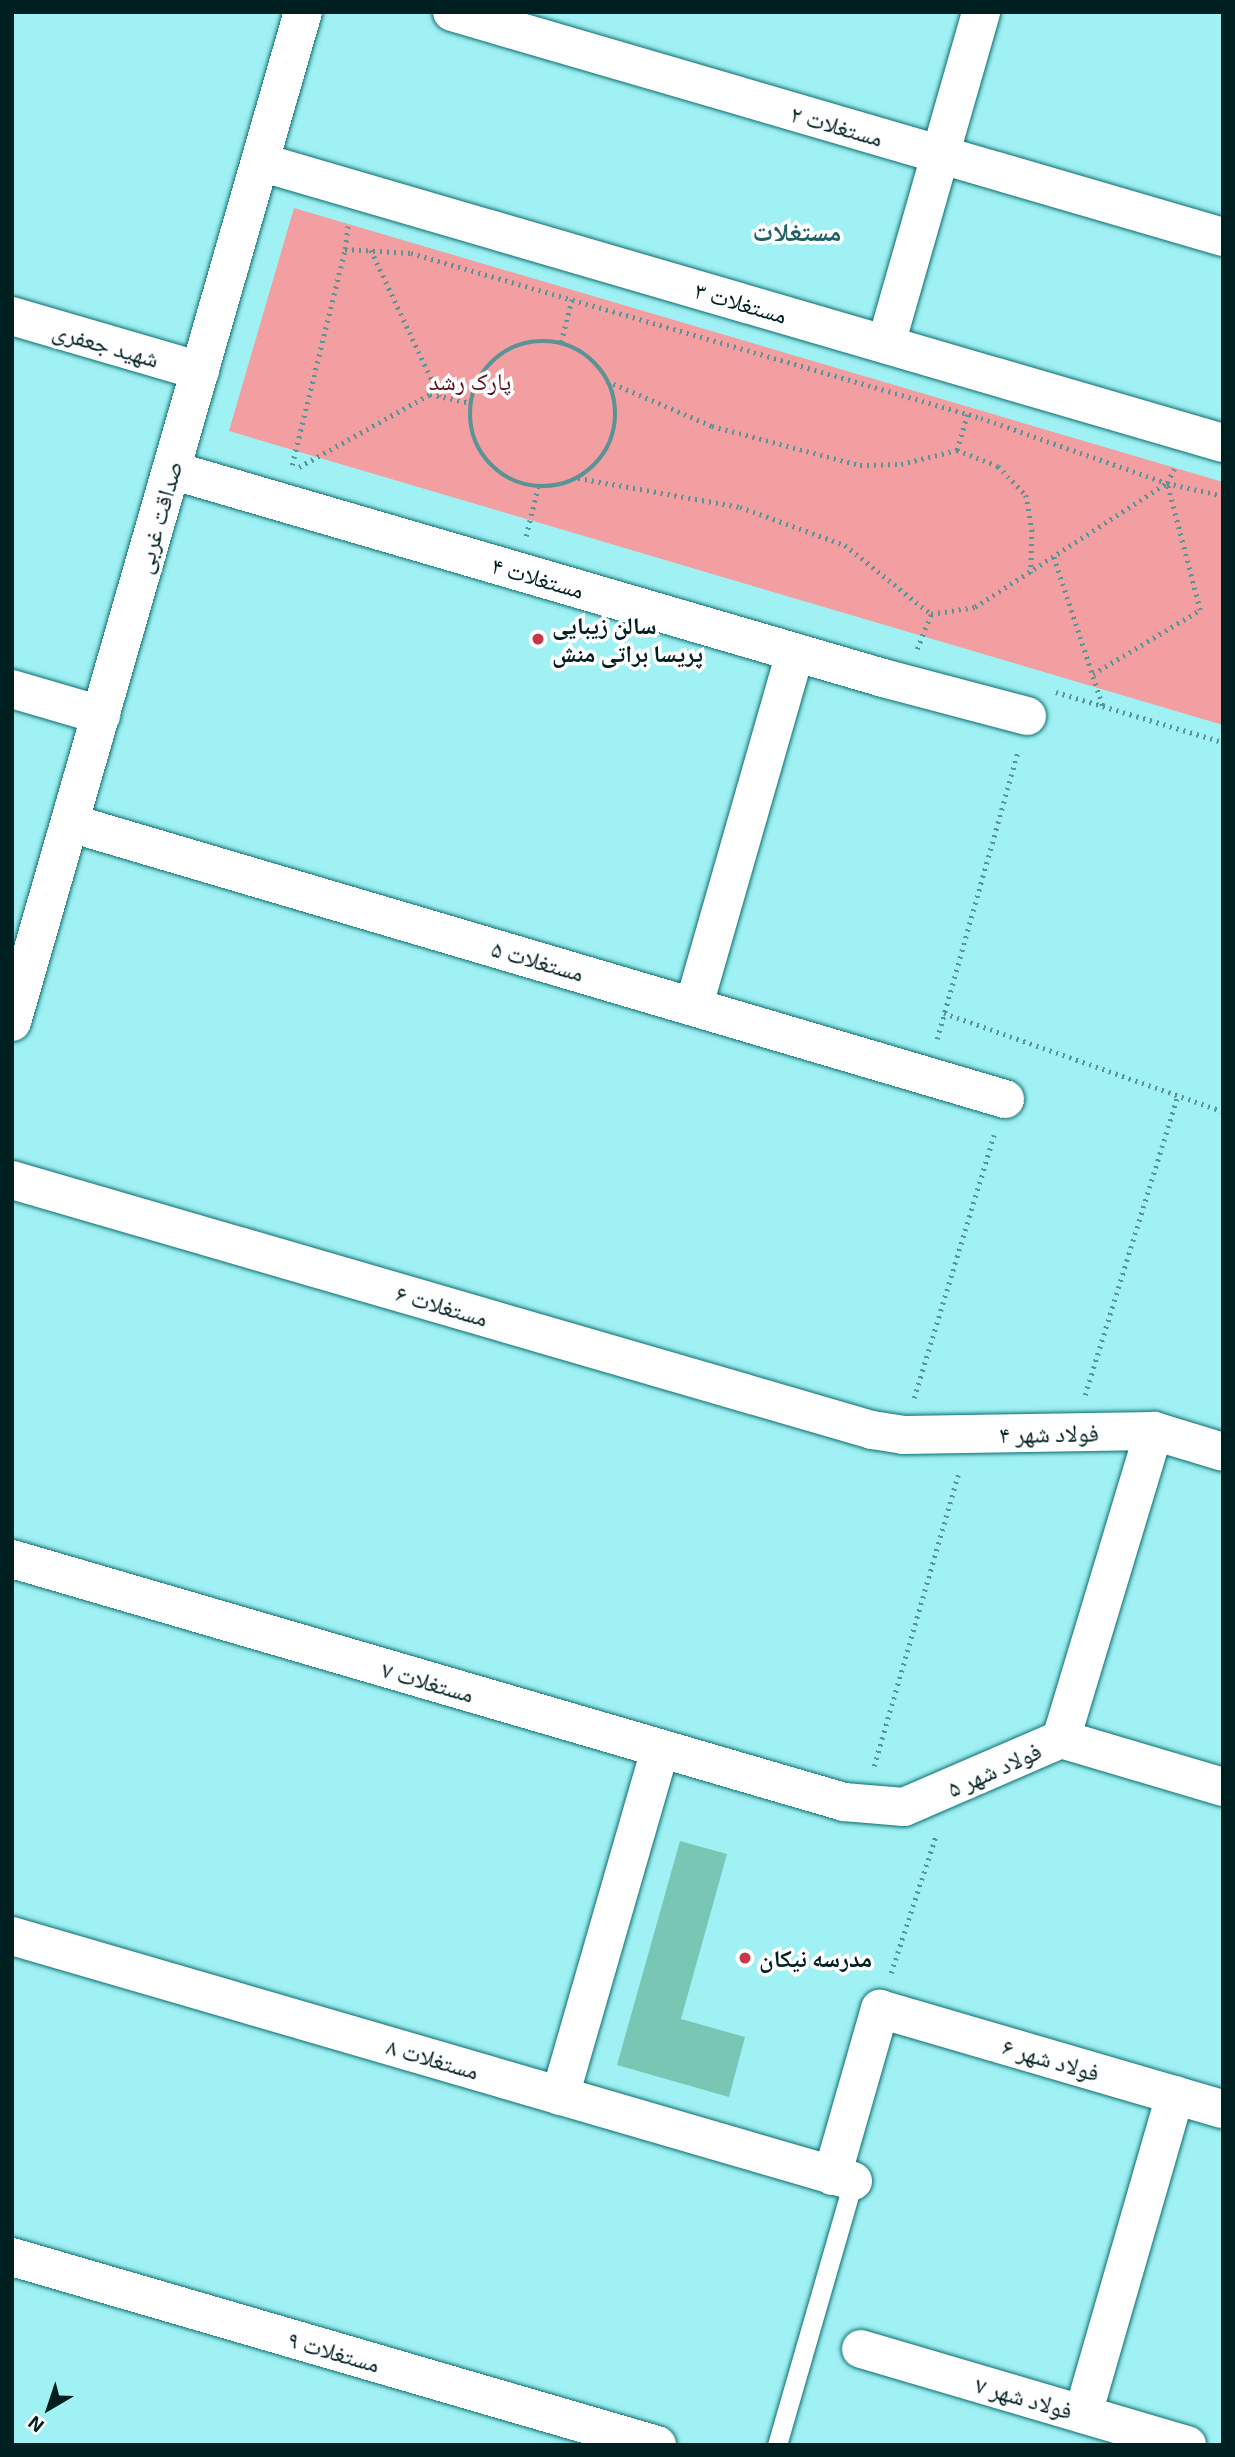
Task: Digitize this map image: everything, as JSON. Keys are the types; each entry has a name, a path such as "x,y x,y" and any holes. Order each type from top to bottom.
{"street":[{"name":"صداقت غربی","path":"12,1022 303,12"},
{"name":"مستغلات ۲","path":"452,12 1223,237"},
{"path":"886,344 981,12"},
{"name":"مستغلات ۳","path":"260,162 1208,438"},
{"name":"شهید جعفری","path":"12,316 200,371"},
{"name":"مستغلات ۴","path":"171,470 795,653 1027,716"},
{"path":"694,1005 795,653"},
{"path":"12,689 101,715"},
{"name":"مستغلات ۵","path":"70,822 928,1073 1005,1099"},
{"name":"مستغلات ۶","path":"12,1180 887,1433"},
{"path":"1061,1739 1154,1432"},
{"name":"فولاد شهر ۴","path":"887,1433 1154,1432 1223,1451"},
{"name":"مستغلات ۷","path":"12,1559 660,1749 854,1803"},
{"name":"فولاد شهر ۵","path":"854,1803 904,1807 1061,1739 1223,1787"},
{"path":"560,2096 660,1749"},
{"name":"مستغلات ۸","path":"12,1936 842,2178"},
{"path":"842,2178 880,2008"},
{"name":"فولاد شهر ۶","path":"880,2008 1223,2109"},
{"path":"1083,2414 1175,2095"},
{"name":"مستغلات ۹","path":"12,2257 657,2445"},
{"name":"فولاد شهر ۷","path":"861,2350 1187,2445"}],"lane":[{"path":"777,2445 842,2178"}],"path":[{"path":"471,403 430,394 290,471 345,249 411,253 981,418 1167,483 1223,496"},
{"path":"371,250 440,397"},
{"path":"561,342 585,256"},
{"path":"561,342 595,361 607,381 615,394 615,433 596,467 563,486 524,486 491,468 471,434 470,396 490,362 522,343 561,342"},
{"path":"607,381 712,426 860,465 901,464 957,450 998,466 1026,495 1032,530 1031,573"},
{"path":"577,478 740,508 845,545 931,614 975,607 1031,573 1167,483 1208,438"},
{"path":"1093,674 1200,610 1167,483"},
{"path":"516,571 538,486"},
{"path":"1054,557 1104,707"},
{"path":"883,678 916,650 931,614"},
{"path":"928,1073 1027,716"},
{"path":"944,1013 1223,1111"},
{"path":"1074,1433 1178,1095"},
{"path":"887,1433 1005,1099"},
{"path":"854,1803 970,1434"},
{"path":"880,2008 951,1788"}],"green space":[{"name":"پارک رشد","path":"294,208 1223,482 1223,725 229,431"}],"building":[{"path":"680,1841 727,1854 681,2019 745,2037 729,2097 617,2065"}],"place":[{"name":"سالن زیبایی پریسا براتی منش","path":"538,639"},
{"name":"مدرسه نیکان","path":"745,1958"}],"district":[{"name":"مستغلات","path":"797,231"}]}
